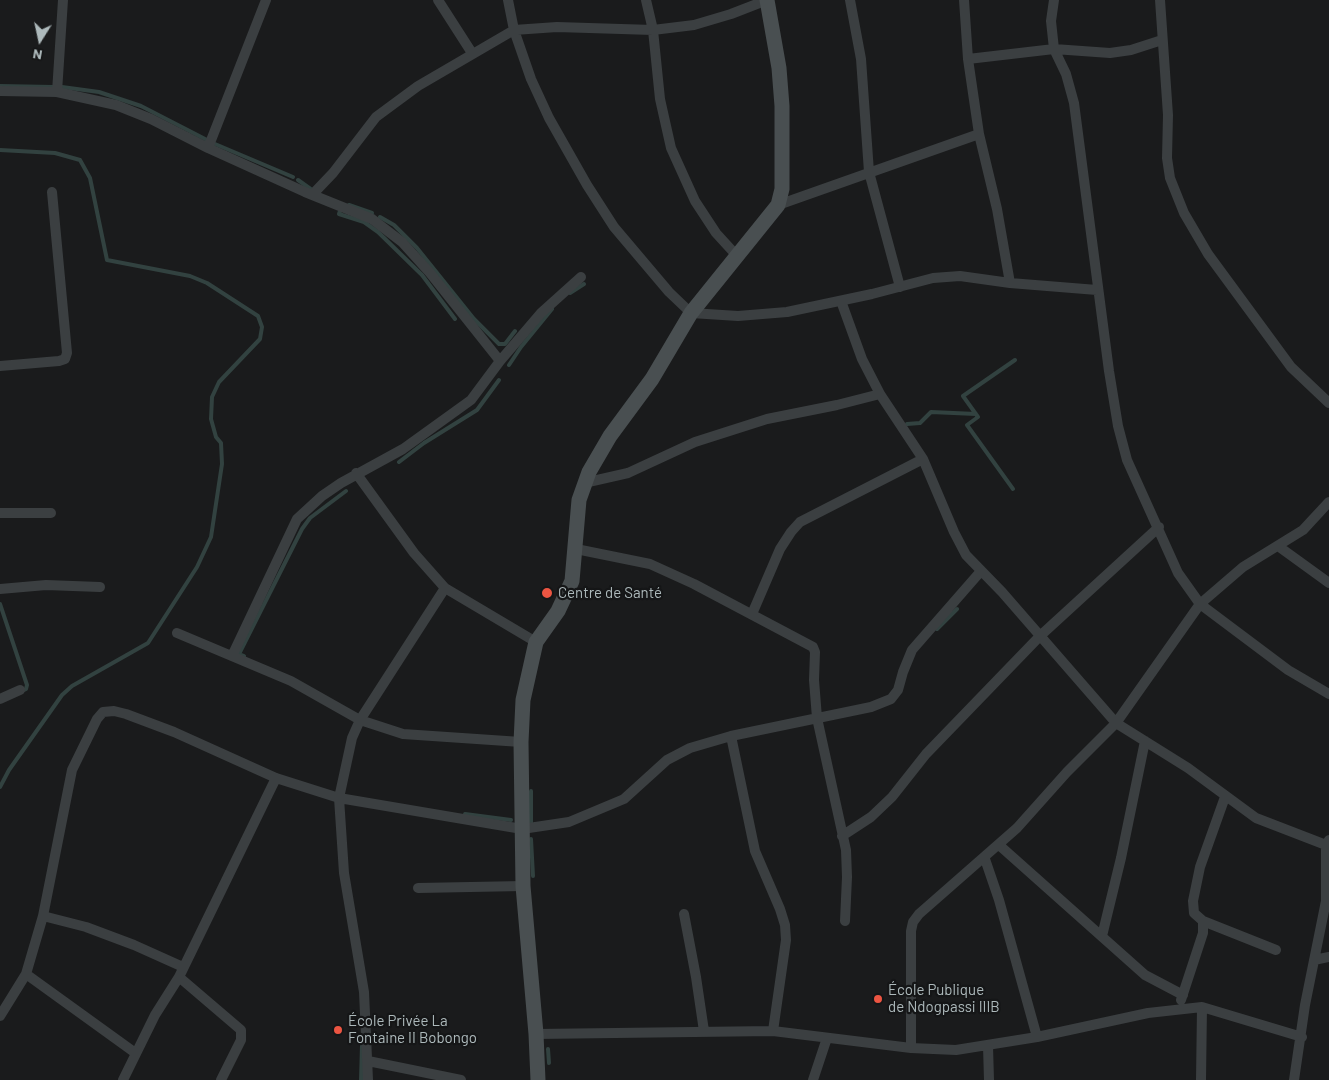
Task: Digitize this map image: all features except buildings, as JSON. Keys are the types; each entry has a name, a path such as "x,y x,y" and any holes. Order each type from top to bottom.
{"main road":[{"path":"538,1080 536,1034 523,886 522,700 536,642 558,611 572,581 579,500 584,483 610,436 652,379 691,313 778,205 782,189 782,106 779,68 767,0"}],"street":[{"path":"57,92 63,0"},
{"path":"208,148 266,0"},
{"path":"438,0 472,53"},
{"path":"508,0 514,30 531,79 549,118 605,215 669,292 691,313 738,316 767,314 841,301 933,278 960,276 1010,283 1097,290"},
{"path":"646,0 653,30 660,99 670,148 695,201 716,233 737,256"},
{"path":"312,195 338,167 376,117 400,98 472,53 514,30 556,27 653,30 694,25 731,14 767,0"},
{"path":"850,0 861,58 869,172 900,287"},
{"path":"964,0 968,59 979,134 997,209 1010,283"},
{"path":"1054,0 1051,21 1054,49 1066,74 1074,103 1097,290 1118,426 1127,460 1178,573 1200,604 1288,670 1329,694"},
{"path":"1160,0 1170,178 1184,213 1208,254 1291,367 1329,403"},
{"path":"968,59 1054,49 1110,53 1131,50 1162,40"},
{"path":"0,91 57,92 116,105 312,195 372,218 402,242 430,273 500,361"},
{"path":"778,205 979,134"},
{"path":"0,366 65,359 67,352 52,192"},
{"path":"233,654 297,519 322,496 356,473 403,449 471,400 500,361 541,313 581,277"},
{"path":"841,301 862,359 880,394 923,459 954,532 966,555 1116,723 1188,768 1256,818 1328,843 1326,901 1305,1005 1302,1037 1294,1080"},
{"path":"584,483 628,473 695,442 767,418 837,405 880,394"},
{"path":"752,614 780,549 800,522 923,459"},
{"path":"356,473 414,553 444,588 536,642"},
{"path":"911,1048 913,922 919,914 985,859 1116,723 1200,604 1243,567 1303,530 1329,502"},
{"path":"0,512 51,513"},
{"path":"842,836 871,817 892,797 926,754 1040,636 1158,527"},
{"path":"1278,546 1329,583"},
{"path":"576,549 650,564 752,614 813,648 815,652 814,680 817,718 842,836 848,877 845,921"},
{"path":"0,1016 26,974 43,916 72,770 97,718 104,712 114,711 126,714 174,732 276,778 339,798 522,829 569,822 624,799 668,760 690,748 731,736 871,707 891,699 898,690 902,672 912,650 981,571"},
{"path":"0,589 46,585 100,587"},
{"path":"368,1080 364,992 344,873 339,798 352,738 360,720 444,588"},
{"path":"177,632 291,680 360,720 403,734 521,742"},
{"path":"0,699 20,690"},
{"path":"731,736 755,851 785,925 786,940 773,1030"},
{"path":"1102,936 1134,797 1144,741"},
{"path":"123,1080 134,1052 181,972 276,778"},
{"path":"1225,797 1200,867 1193,901 1194,913 1203,921 1276,950"},
{"path":"999,845 1145,975 1183,994"},
{"path":"985,859 999,900 1037,1036"},
{"path":"418,888 523,886"},
{"path":"684,914 704,1031"},
{"path":"43,916 86,927 134,945 181,972 241,1030 241,1040 221,1080"},
{"path":"1179,1008 1203,933 1203,921"},
{"path":"1314,960 1329,957"},
{"path":"26,974 134,1052"},
{"path":"536,1034 773,1030 911,1048 956,1050 988,1046 1179,1008 1202,1008 1302,1037"},
{"path":"1201,1080 1202,1008"},
{"path":"813,1080 828,1038"},
{"path":"988,1046 989,1080"},
{"path":"368,1061 461,1080"}],"waterway":[{"path":"0,86 53,87"},
{"path":"62,87 99,92 141,106 207,140"},
{"path":"215,144 293,177"},
{"path":"0,150 55,153 80,160 90,178 107,260 190,276 207,283 258,316 262,327 260,339 219,382 212,397 211,419 216,437 221,443 222,464 211,537 197,567 148,643 72,686 62,695 9,770 0,787"},
{"path":"298,180 312,190"},
{"path":"349,205 372,213"},
{"path":"340,211 339,214 364,222 378,232 422,275 455,319"},
{"path":"380,217 394,225 417,248 474,319 499,344 505,344 515,331"},
{"path":"570,293 584,284"},
{"path":"509,365 552,309"},
{"path":"1013,489 967,425 978,417 963,396 1015,360"},
{"path":"399,462 424,443 477,410 499,380"},
{"path":"907,424 920,423 931,412 976,414"},
{"path":"244,656 239,654 302,529 310,518 346,491"},
{"path":"0,604 27,685 26,689 22,691"},
{"path":"937,629 957,609"},
{"path":"531,791 531,824"},
{"path":"465,814 511,820"},
{"path":"531,839 533,876"},
{"path":"361,1080 362,1045"},
{"path":"548,1049 549,1063"}],"place":[{"name":"Centre de Santé","path":"547,593"},
{"name":"École Publique de Ndogpassi IIIB","path":"878,999"},
{"name":"École Privée La Fontaine II Bobongo","path":"338,1030"}]}
